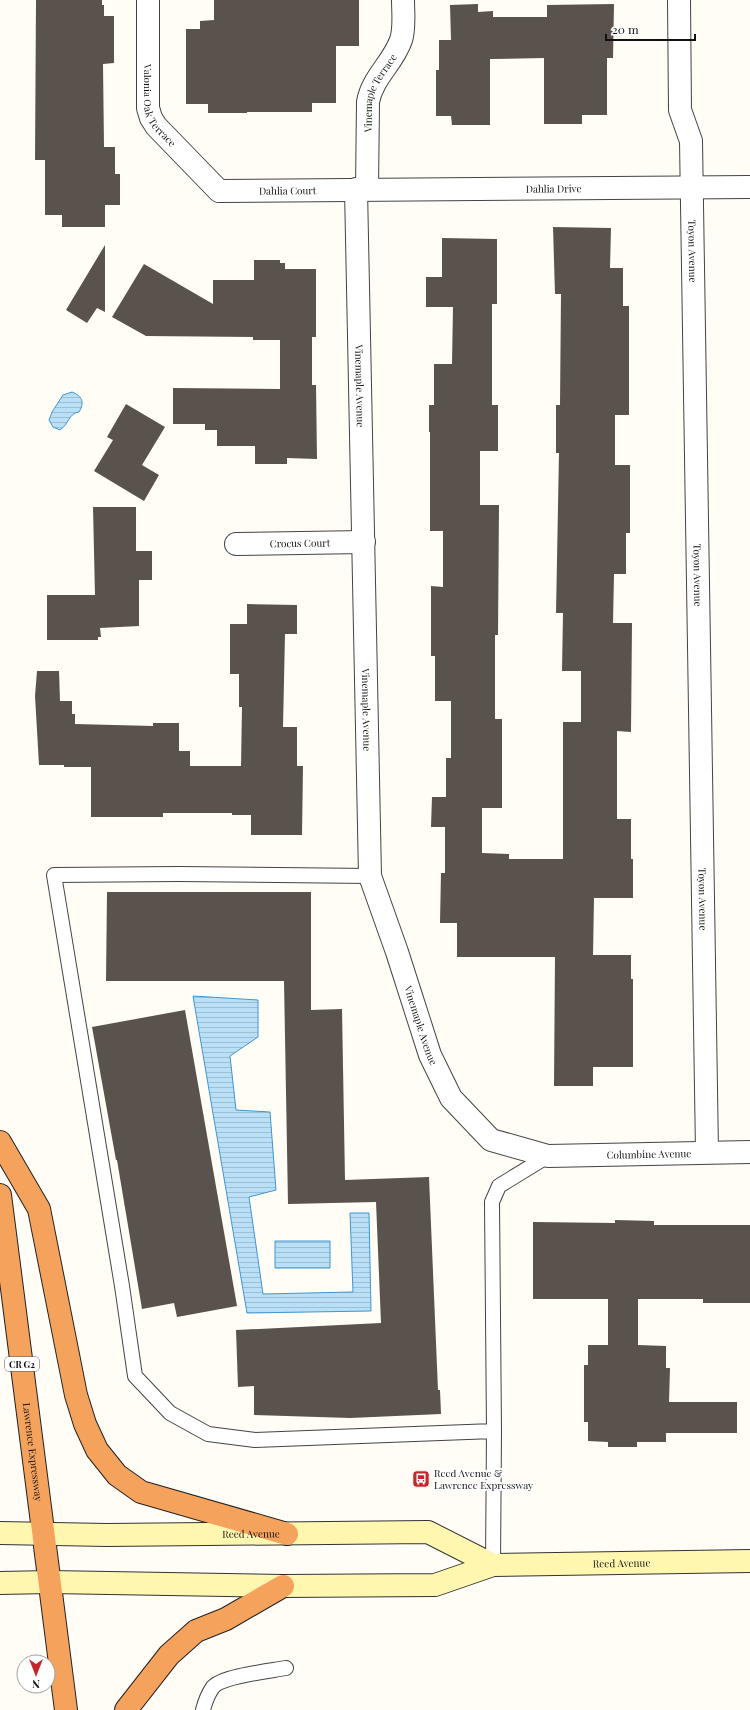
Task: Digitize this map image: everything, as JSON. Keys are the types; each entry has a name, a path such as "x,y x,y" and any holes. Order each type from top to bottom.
{"highway":[{"path":"0,1142 39,1209 76,1395 85,1424 97,1450 118,1475 141,1492 287,1534"},
{"name":"Lawrence Expressway","path":"0,1195 66,1710"},
{"path":"126,1710 169,1655 196,1631 226,1619 283,1586"}],"main road":[{"name":"Reed Avenue","path":"0,1533 107,1536 428,1532 493,1565"},
{"name":"Reed Avenue","path":"0,1583 50,1582 283,1586 435,1585 493,1565 750,1561"}],"street":[{"name":"Valonia Oak Terrace","path":"148,0 148,97 151,118 156,126 219,191"},
{"name":"Vinemaple Terrace","path":"362,189 370,92 374,82 389,63 401,40 403,26 403,0"},
{"name":"Toyon Avenue","path":"679,0 680,110 691,141 707,1152"},
{"name":"Dahlia Drive","path":"362,189 750,187"},
{"name":"Dahlia Court","path":"219,191 362,189"},
{"name":"Vinemaple Avenue","path":"362,189 364,542 370,876 397,952 430,1054 451,1098 491,1140 548,1156"},
{"name":"Crocus Court","path":"236,544 364,542"},
{"name":"Columbine Avenue","path":"548,1156 750,1152"}],"lane":[{"path":"370,876 178,874 54,875 122,1286 135,1376 170,1413 208,1434 255,1440 494,1431"},
{"path":"493,1565 494,1431 492,1202 499,1186 548,1156"},
{"path":"203,1710 205,1702 214,1686 235,1677 286,1668"}],"water":[{"path":"72,392 80,397 82,400 82,405 79,412 73,414 60,430 53,427 49,420 52,412 63,395"},
{"path":"193,996 258,1000 258,1037 230,1056 236,1110 270,1112 276,1190 249,1197 263,1294 353,1292 350,1213 369,1213 371,1311 247,1313"},
{"path":"275,1241 330,1241 330,1268 275,1268"}],"building":[{"path":"36,0 102,0 102,5 104,5 104,16 114,16 114,63 103,64 104,147 115,147 115,174 120,174 120,205 105,205 105,227 62,227 62,215 45,215 45,160 35,160"},
{"path":"214,0 359,0 359,46 336,46 336,103 312,103 312,112 247,113 208,113 208,104 186,104 186,29 200,29 200,21 214,20"},
{"path":"478,4 478,12 493,11 493,17 547,17 547,5 614,4 613,58 607,58 607,115 582,115 582,124 544,124 544,58 490,59 490,125 452,125 451,116 436,116 436,70 439,70 439,40 451,40 450,5"},
{"path":"553,227 611,228 610,268 623,268 623,306 629,306 629,415 615,415 615,465 630,465 630,533 626,533 626,574 614,574 613,623 632,623 631,732 617,731 617,819 631,819 633,898 594,898 593,955 631,955 631,979 633,979 633,1067 593,1067 593,1086 554,1086 555,957 457,957 457,923 440,923 441,873 445,873 445,827 431,827 432,797 446,797 446,758 451,758 451,701 435,701 435,656 431,656 431,586 443,587 443,531 430,531 429,405 434,405 434,364 452,364 453,307 426,307 426,277 442,277 442,238 497,239 497,304 492,304 492,405 498,405 498,451 480,451 480,505 499,505 498,635 495,635 495,719 502,719 502,808 482,808 482,853 509,854 509,859 563,859 563,722 581,722 581,671 562,671 563,613 556,613 559,453 556,453 556,405 560,405 561,294 555,294"},
{"path":"105,245 105,312 97,308 87,323 66,310"},
{"path":"254,260 280,260 280,263 285,263 285,269 316,269 316,337 312,337 312,385 316,385 317,459 287,458 287,464 255,464 255,446 217,446 217,430 205,430 205,424 173,424 173,388 280,389 280,340 253,340 253,337 146,336 112,317 144,264 213,304 213,280 254,280"},
{"path":"126,404 165,427 142,465 159,475 144,501 94,471 113,440 107,437"},
{"path":"93,507 136,507 136,551 152,551 152,580 139,580 139,626 100,628 101,637 98,637 98,640 47,640 47,595 95,595"},
{"path":"247,604 297,605 297,634 285,634 283,727 297,727 297,766 303,766 302,835 251,835 251,815 232,815 232,813 163,813 163,817 91,817 91,767 39,765 35,696 37,671 59,671 60,701 72,701 72,714 75,714 75,724 153,726 153,723 179,723 179,751 190,751 190,766 241,766 242,707 239,707 239,674 230,674 230,624 247,624"},
{"path":"107,892 311,892 311,1010 342,1009 345,1180 429,1177 438,1390 440,1390 441,1414 350,1418 254,1415 254,1386 238,1387 236,1330 381,1323 376,1202 288,1204 284,981 106,981"},
{"path":"185,1010 237,1306 177,1317 174,1303 142,1309 117,1160 92,1027"},
{"path":"615,1220 654,1221 654,1225 750,1225 750,1303 703,1303 703,1299 638,1299 638,1345 666,1346 666,1368 670,1368 669,1402 737,1402 737,1433 666,1433 666,1442 637,1442 637,1447 608,1447 608,1442 588,1441 588,1422 584,1422 584,1365 588,1365 588,1345 608,1345 608,1299 533,1299 533,1222 615,1223"}],"place":[{"name":"Reed Avenue & Lawrence Expressway","path":"421,1479"}]}
